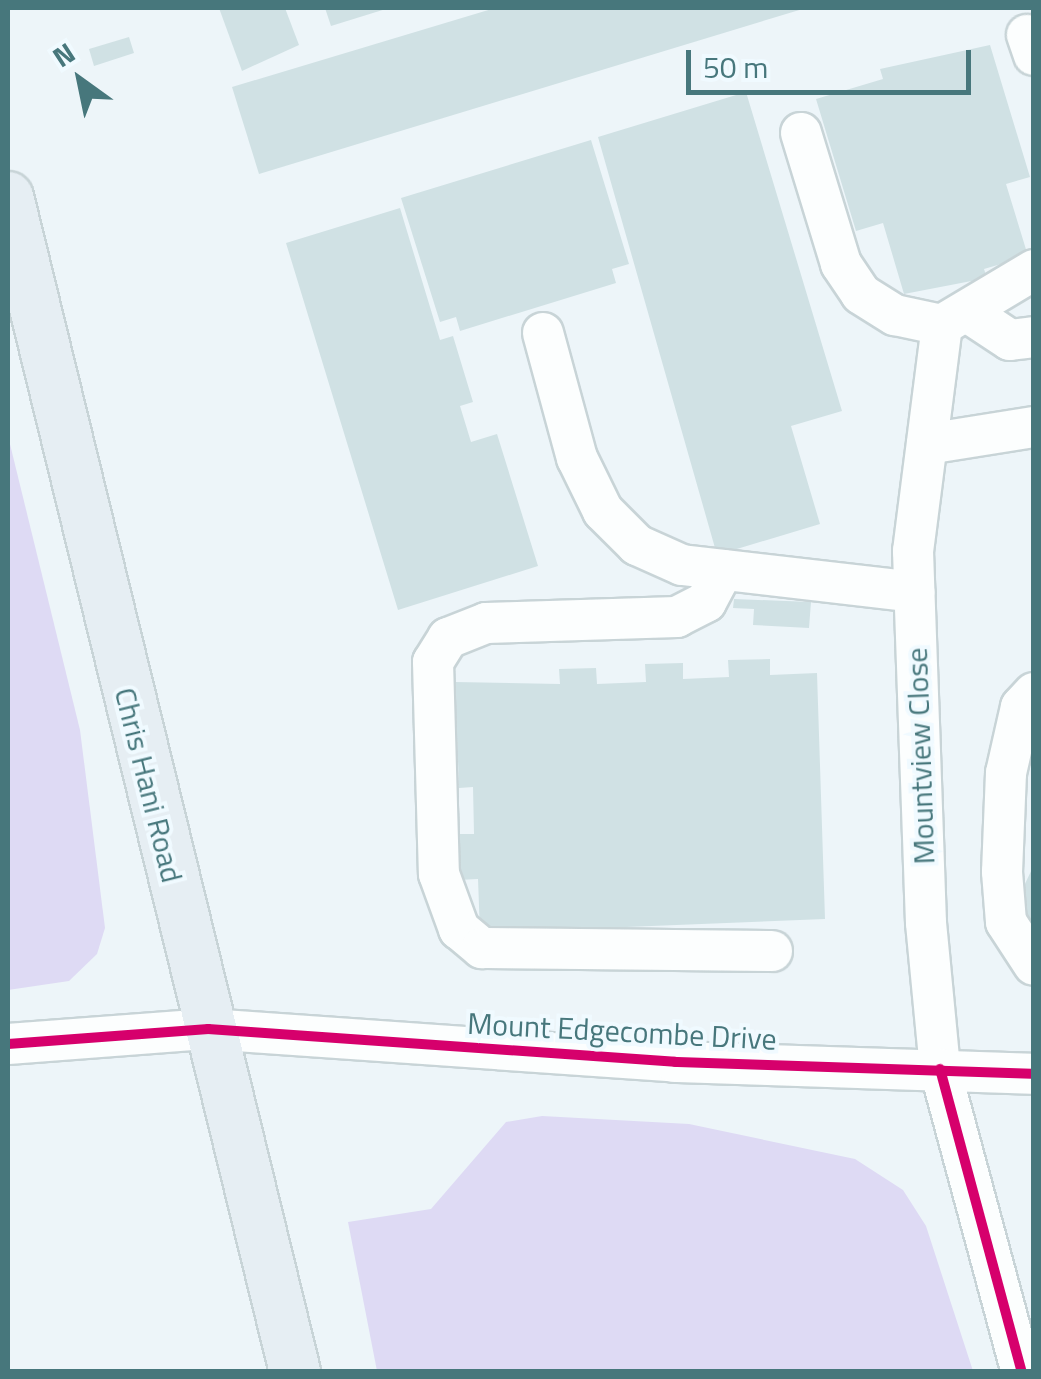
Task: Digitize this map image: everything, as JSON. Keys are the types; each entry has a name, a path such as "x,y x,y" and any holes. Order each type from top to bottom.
{"main road":[{"name":"Chris Hani Road","path":"8,197 208,1029 295,1372"}],"street":[{"path":"801,133 840,264 861,294 895,314 956,319 1010,340 1034,337"},
{"path":"956,319 1034,270"},
{"name":"Mountview Close","path":"956,319 927,444 914,592 940,1069 1022,1372"},
{"path":"543,333 577,458 603,511 637,545 682,565 914,592"},
{"path":"927,444 1034,427"},
{"path":"723,570 706,602 678,617 486,623 448,638 434,662 439,874 458,929 482,948 772,951"},
{"path":"1034,693 1021,707 1006,773 1002,872 1006,922 1034,966"},
{"name":"Mount Edgecombe Drive","path":"8,1044 208,1029 675,1062 1034,1074"}],"shaded area":[{"path":"8,436 80,730 105,928 97,954 69,981 8,990"},
{"path":"542,1116 689,1124 855,1159 903,1190 926,1226 973,1371 377,1371 348,1222 431,1209 506,1122"}],"building":[{"path":"219,8 285,8 299,45 242,71"},
{"path":"325,8 389,8 331,26"},
{"path":"495,8 806,8 259,174 232,87"},
{"path":"129,37 134,53 94,66 89,49"},
{"path":"990,45 1030,177 1006,184 1028,256 984,269 987,278 904,294 883,223 856,231 816,99 883,79 880,69"},
{"path":"746,92 842,411 791,426 820,524 717,555 598,137"},
{"path":"591,140 629,264 612,269 616,283 460,331 456,317 440,322 401,198"},
{"path":"400,208 440,340 453,336 473,402 460,406 471,442 497,434 538,566 398,610 286,243"},
{"path":"734,599 811,602 809,628 753,625 754,609 733,608"},
{"path":"770,659 770,675 817,673 825,919 480,933 478,879 458,880 456,834 474,834 473,787 459,788 455,682 560,684 559,669 596,668 597,684 646,682 645,664 683,663 683,679 729,677 728,660"},
{"path":"1034,865 1034,939 1029,939 1022,890"}],"cycle path":[{"path":"8,1044 208,1029 675,1062 1034,1074"},
{"path":"940,1069 1022,1372"}]}
